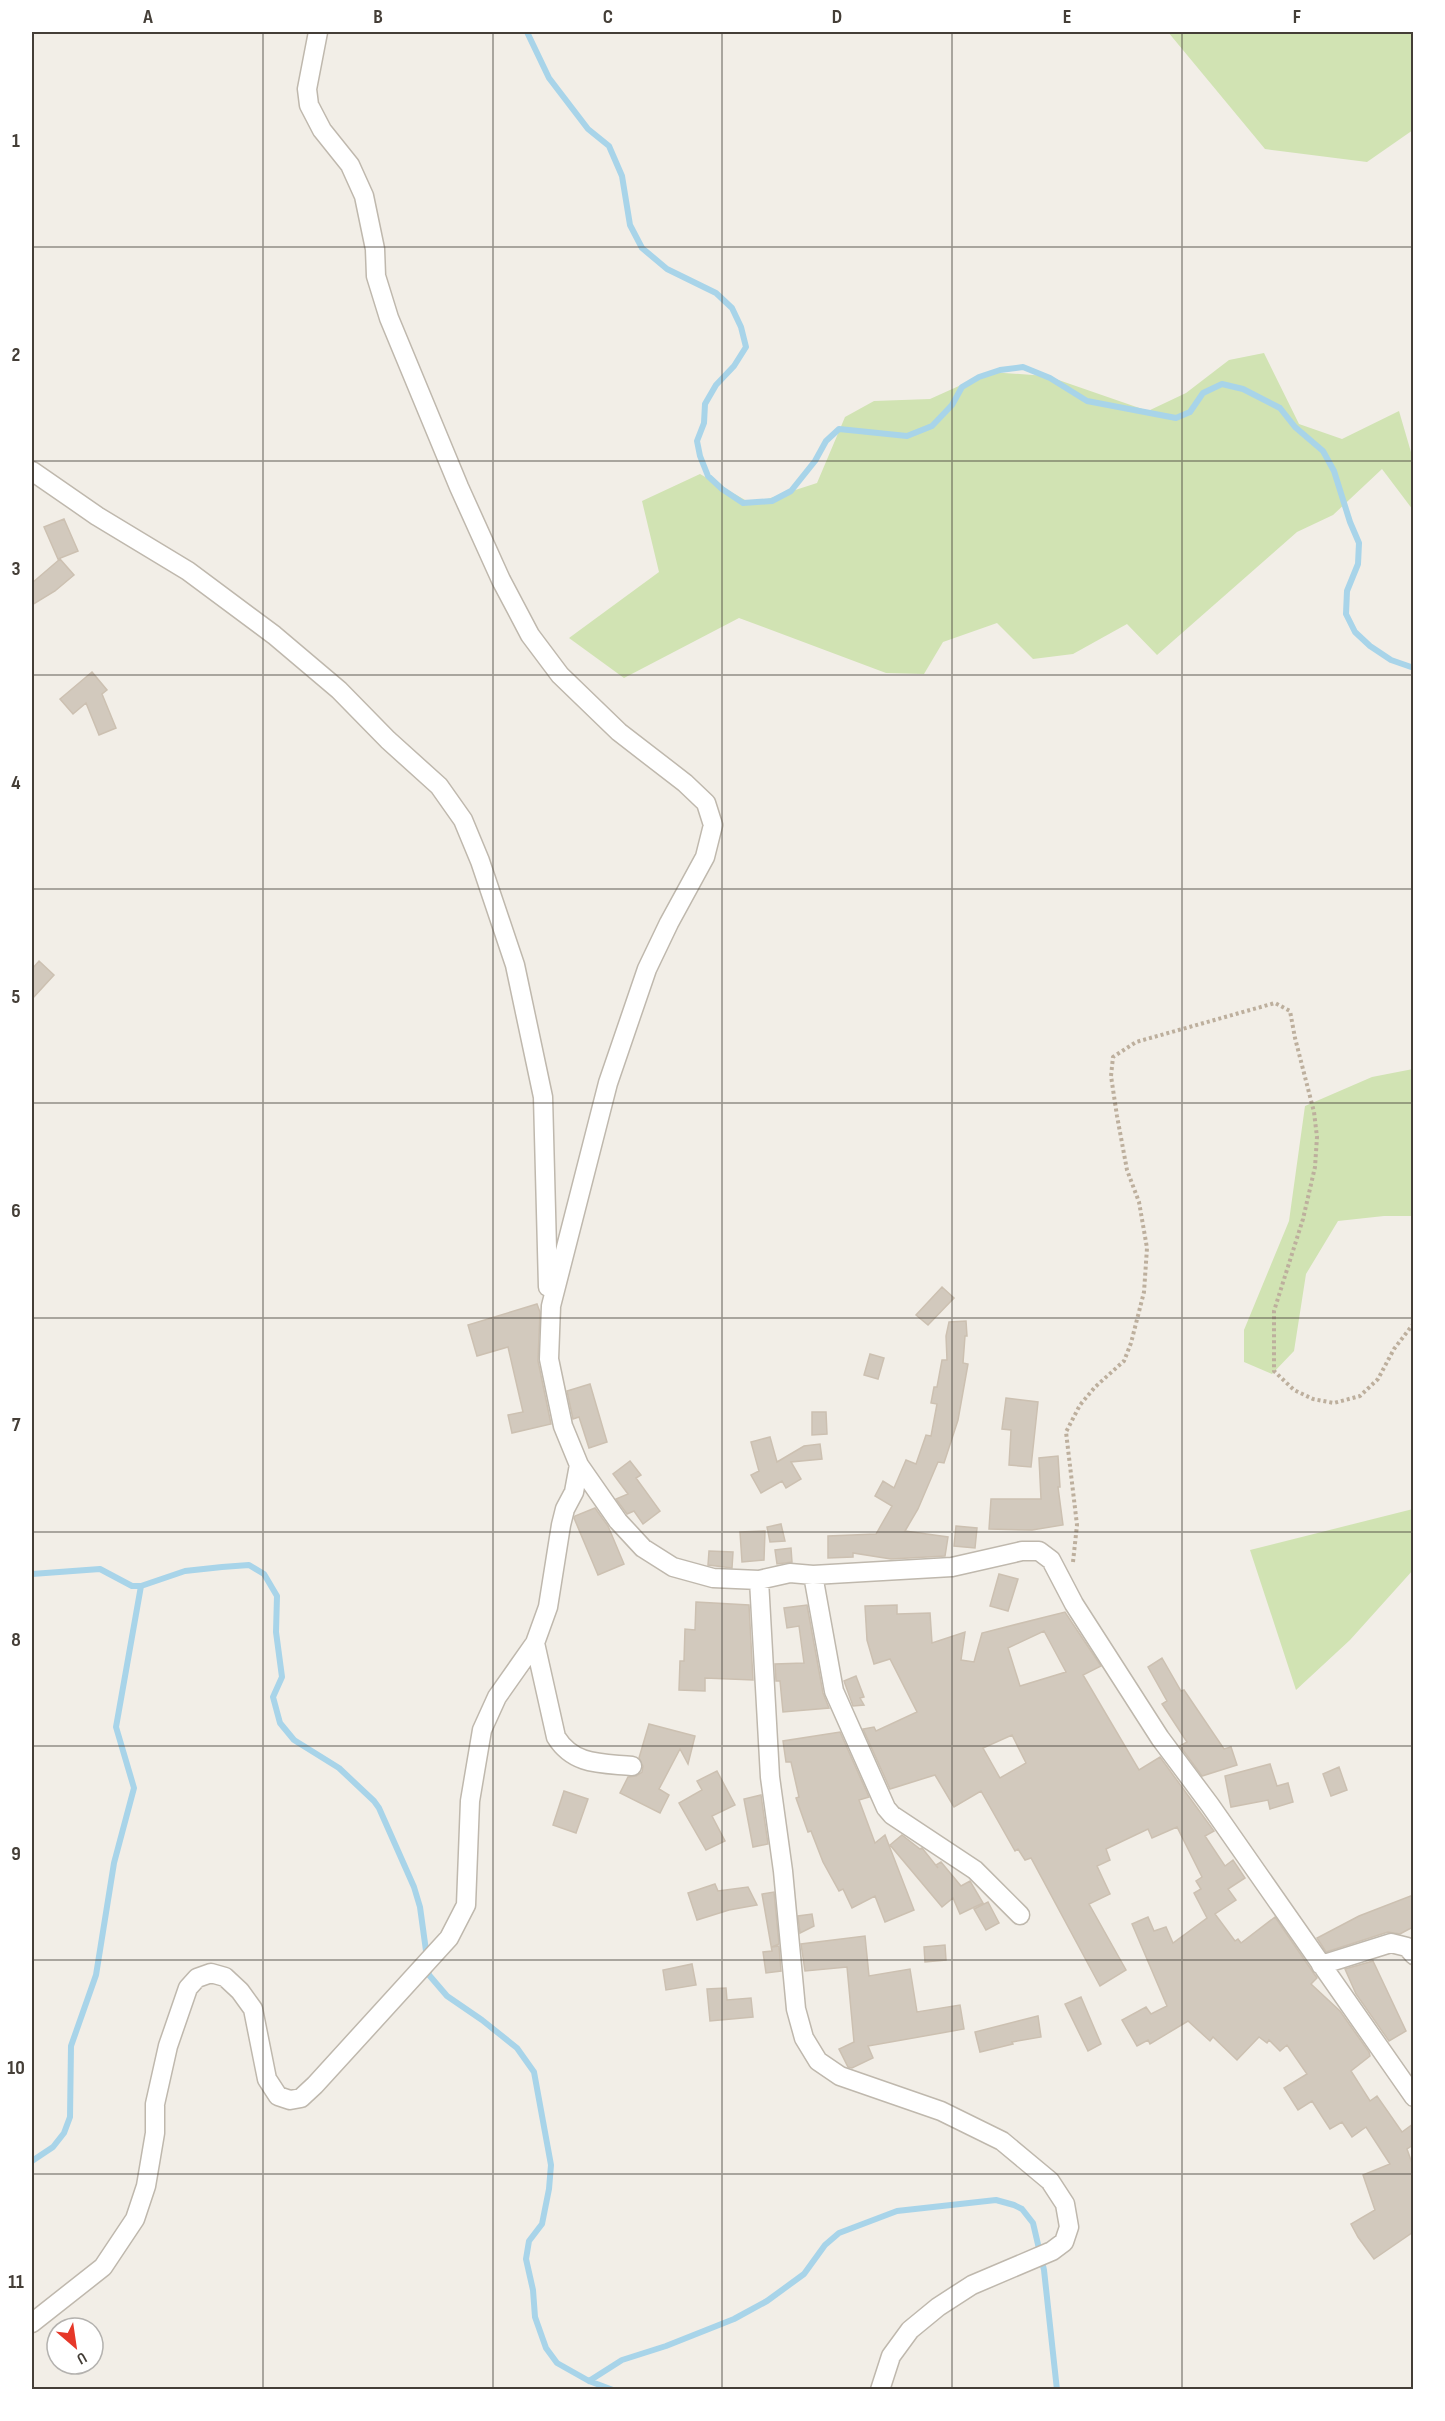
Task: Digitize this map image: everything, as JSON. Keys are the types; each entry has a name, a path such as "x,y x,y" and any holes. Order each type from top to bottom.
{"street":[{"path":"318,32 307,89 309,105 322,130 350,165 364,196 375,249 376,276 389,318 459,487 501,580 530,635 560,675 619,732 685,783 706,803 713,825 705,857 669,922 647,969 608,1083 550,1306"},
{"path":"32,471 97,516 188,571 274,635 339,690 388,740 439,786 463,820 480,861 514,965 543,1097 550,1306 549,1359 555,1392 563,1426 579,1465 618,1521 643,1548 673,1568 713,1578 759,1580 790,1573 813,1575 952,1567 1022,1551 1039,1551 1051,1560 1074,1604 1160,1738 1216,1814 1413,2097"},
{"path":"32,2323 103,2267 135,2220 150,2165 155,2133 155,2104 168,2046 188,1988 197,1978 211,1973 225,1977 240,1991 253,2009 267,2079 278,2096 290,2100 301,2098 315,2085 419,1974 449,1938 466,1905 470,1801 482,1730 497,1697 536,1643 548,1607 561,1525 565,1509 574,1492 579,1465"},
{"path":"813,1575 834,1691 886,1808 892,1815 975,1870 1020,1915"},
{"path":"759,1580 770,1776 783,1871 796,2009 804,2038 818,2061 840,2076 941,2111 1002,2141 1050,2181 1065,2204 1069,2227 1064,2242 1052,2251 972,2285 938,2307 910,2330 891,2356 880,2390"},
{"path":"536,1643 556,1737 563,1748 581,1759 632,1766"},
{"path":"1321,1965 1391,1944 1407,1947 1413,1955"}],"path":[{"path":"1059,1575 1070,1574 1076,1551 1077,1525 1066,1432 1080,1405 1095,1387 1124,1361 1144,1292 1147,1248 1139,1202 1128,1170 1117,1116 1111,1076 1113,1057 1136,1042 1275,1003 1290,1011 1294,1038 1314,1112 1317,1137 1315,1167 1303,1219 1274,1311 1274,1371 1294,1390 1313,1399 1334,1403 1360,1396 1378,1379 1394,1348 1413,1323"}],"green space":[{"path":"1168,32 1413,32 1413,130 1367,162 1265,149"},
{"path":"1264,353 1299,424 1342,439 1399,411 1413,459 1413,510 1382,469 1333,515 1297,532 1157,655 1127,624 1073,654 1033,659 997,623 943,642 924,674 886,673 739,618 624,678 569,638 659,572 642,501 700,474 752,504 817,483 845,417 874,401 930,399 990,372 1047,376 1148,411 1186,393 1229,360"},
{"path":"1413,1069 1413,1216 1384,1216 1338,1221 1306,1274 1294,1351 1272,1374 1244,1362 1244,1330 1289,1221 1305,1106 1372,1077"},
{"path":"1413,1509 1413,1570 1350,1640 1296,1690 1250,1550"}],"building":[{"path":"64,519 78,551 58,559 44,527"},
{"path":"60,559 74,575 55,591 32,605 32,583"},
{"path":"92,672 107,690 102,694 116,728 99,735 86,703 73,714 60,699"},
{"path":"39,961 54,975 32,999 32,969"},
{"path":"942,1287 954,1298 928,1325 916,1315"},
{"path":"537,1304 540,1312 538,1361 551,1424 512,1433 508,1415 523,1412 508,1347 477,1356 468,1325"},
{"path":"966,1321 967,1336 965,1336 963,1363 968,1364 958,1420 944,1463 938,1462 918,1509 905,1531 948,1537 945,1556 891,1559 853,1553 853,1557 828,1558 828,1536 876,1534 892,1506 875,1496 883,1481 894,1488 906,1460 916,1464 926,1435 931,1436 937,1404 931,1403 934,1387 937,1387 942,1360 947,1360 946,1336 949,1322"},
{"path":"870,1354 884,1358 878,1379 864,1375"},
{"path":"590,1384 607,1442 589,1448 579,1417 573,1419 567,1391"},
{"path":"1006,1398 1038,1402 1031,1467 1009,1465 1011,1430 1002,1429"},
{"path":"812,1412 826,1412 827,1434 812,1435"},
{"path":"770,1437 777,1462 804,1446 820,1444 822,1459 791,1462 801,1479 786,1488 782,1481 761,1493 751,1475 759,1471 751,1442"},
{"path":"1058,1456 1060,1487 1058,1487 1063,1525 1032,1530 989,1529 991,1499 1041,1499 1039,1458"},
{"path":"630,1461 641,1475 636,1478 660,1511 643,1524 634,1511 627,1514 616,1499 628,1494 613,1474"},
{"path":"595,1508 608,1526 624,1564 598,1575 574,1518"},
{"path":"781,1524 785,1541 770,1542 767,1527"},
{"path":"956,1526 977,1528 975,1548 954,1546"},
{"path":"765,1531 764,1560 742,1562 740,1532"},
{"path":"791,1548 792,1562 777,1564 775,1550"},
{"path":"709,1551 733,1552 732,1568 708,1565"},
{"path":"999,1574 1018,1579 1008,1611 990,1606"},
{"path":"696,1602 749,1605 753,1680 705,1678 705,1691 679,1690 680,1661 684,1661 685,1629 695,1630"},
{"path":"807,1605 823,1693 829,1708 783,1712 780,1681 776,1681 775,1664 804,1663 799,1626 787,1628 784,1608"},
{"path":"897,1605 897,1614 930,1613 932,1643 965,1632 961,1660 974,1662 982,1633 1065,1612 1101,1666 1083,1675 1139,1770 1160,1757 1214,1831 1205,1836 1225,1866 1233,1860 1245,1878 1228,1889 1236,1900 1215,1914 1235,1941 1238,1939 1241,1943 1275,1917 1317,1978 1311,1984 1340,2011 1369,2052 1370,2056 1351,2071 1370,2101 1377,2096 1402,2132 1413,2124 1413,2145 1407,2149 1413,2166 1413,2232 1374,2259 1358,2237 1351,2224 1375,2210 1363,2175 1390,2164 1366,2127 1352,2137 1342,2122 1330,2129 1312,2101 1298,2110 1284,2088 1307,2074 1287,2045 1280,2051 1269,2040 1267,2043 1259,2037 1237,2060 1213,2037 1210,2041 1188,2021 1150,2044 1148,2040 1137,2046 1122,2020 1146,2007 1151,2014 1167,2006 1132,1924 1148,1917 1154,1931 1166,1927 1173,1943 1207,1918 1194,1893 1201,1889 1196,1881 1202,1877 1177,1827 1152,1838 1148,1829 1106,1849 1110,1860 1097,1866 1110,1894 1089,1904 1126,1970 1100,1986 1031,1858 1025,1860 1018,1849 1015,1851 981,1791 954,1807 935,1775 890,1789 863,1729 874,1727 876,1731 917,1712 890,1659 874,1664 867,1640 865,1606","holes":["1044,1631 1066,1672 1020,1686 1008,1648","1012,1735 1026,1763 1000,1778 983,1748"]},
{"path":"1162,1658 1181,1691 1184,1690 1224,1749 1231,1747 1237,1765 1202,1776 1180,1746 1187,1742 1162,1704 1167,1701 1148,1667"},
{"path":"856,1676 864,1697 860,1698 864,1705 853,1706 844,1681"},
{"path":"649,1724 695,1736 688,1764 680,1749 659,1789 669,1795 660,1813 620,1793 628,1777 642,1772 643,1766 639,1758"},
{"path":"840,1732 869,1797 859,1800 875,1843 885,1835 914,1910 885,1922 875,1896 852,1908 843,1889 839,1891 823,1862 811,1831 808,1832 796,1798 799,1797 791,1762 786,1762 783,1741"},
{"path":"1270,1764 1277,1786 1288,1783 1293,1802 1270,1809 1268,1800 1231,1807 1225,1776"},
{"path":"1339,1767 1347,1790 1331,1796 1323,1774"},
{"path":"717,1771 735,1805 712,1816 725,1841 706,1850 679,1803 702,1790 697,1781"},
{"path":"564,1791 588,1799 576,1833 553,1825"},
{"path":"761,1795 768,1844 753,1847 744,1799"},
{"path":"902,1835 920,1849 922,1848 938,1868 936,1865 941,1862 961,1886 970,1881 983,1903 960,1914 953,1898 942,1907 890,1845"},
{"path":"715,1884 718,1891 748,1887 757,1905 729,1910 697,1920 688,1893"},
{"path":"774,1892 779,1944 772,1947 779,1946 781,1971 766,1973 763,1952 772,1951 762,1894"},
{"path":"1413,1895 1413,1927 1400,1934 1388,1932 1326,1952 1317,1938 1359,1916"},
{"path":"988,1902 999,1923 986,1930 974,1909"},
{"path":"812,1914 814,1926 800,1933 798,1916"},
{"path":"865,1936 869,1976 910,1969 917,2012 960,2005 964,2029 868,2046 873,2058 852,2068 848,2067 839,2049 854,2042 847,1967 805,1971 801,1944"},
{"path":"945,1945 946,1960 925,1962 924,1947"},
{"path":"1373,1961 1406,2031 1389,2041 1356,1994 1345,1969"},
{"path":"692,1964 696,1985 666,1990 663,1970"},
{"path":"726,1988 727,2000 751,1998 753,2017 710,2021 707,1989"},
{"path":"1081,1997 1101,2044 1088,2051 1065,2004"},
{"path":"1038,2016 1041,2037 1012,2042 1013,2044 980,2052 975,2032"}],"waterway":[{"path":"527,32 549,78 588,129 609,146 622,176 630,225 642,248 667,269 716,293 732,308 741,327 746,347 734,366 716,385 705,404 704,423 697,441 708,476 722,489 743,503 772,501 791,491 815,461 826,441 839,429 907,436 932,426 952,405 962,387 979,377 1000,370 1023,367 1050,378 1087,401 1176,418 1190,412 1203,393 1222,384 1243,389 1280,408 1295,427 1323,451 1334,471 1359,543 1358,564 1347,591 1346,614 1355,632 1370,646 1391,660 1414,668"},
{"path":"32,1574 100,1569 132,1586 141,1586 185,1571 222,1567 249,1565 264,1574 277,1596 276,1632 282,1677 273,1697 280,1723 294,1740 339,1768 379,1808 414,1887 420,1907 427,1958"},
{"path":"32,2161 53,2147 64,2133 70,2117 71,2046 96,1975 114,1863 134,1788 116,1727 141,1586"},
{"path":"428,1968 429,1975 447,1996 517,2048 534,2072 551,2165 542,2224 529,2241 526,2259 533,2290 535,2317 546,2348 557,2363 589,2381 613,2390"},
{"path":"589,2381 622,2360 666,2346 734,2319 767,2301 804,2274 825,2245 839,2233 897,2211 996,2200 1022,2209 1033,2223 1044,2270 1057,2390"}]}
